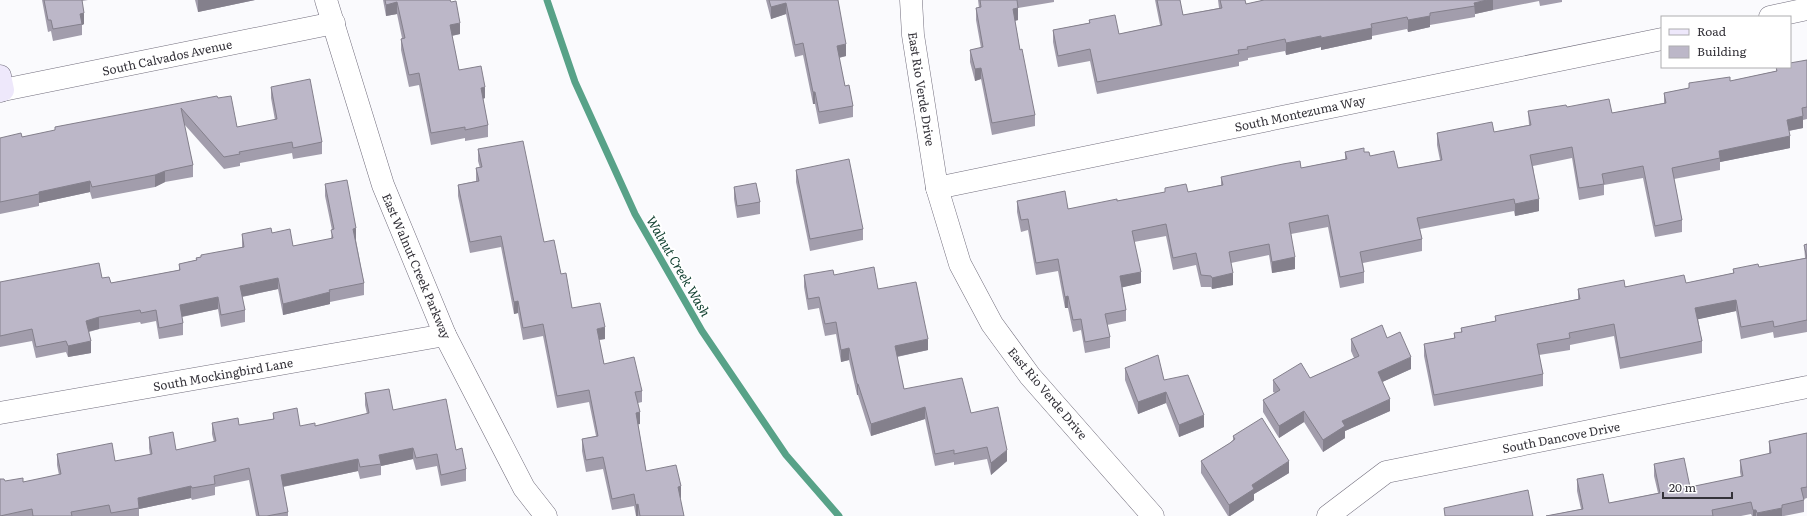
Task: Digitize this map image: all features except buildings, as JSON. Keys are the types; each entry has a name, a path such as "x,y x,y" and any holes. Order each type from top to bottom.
{"street":[{"name":"East Walnut Creek Parkway","path":"326,0 384,185 445,335 524,488 546,516"},
{"name":"East Rio Verde Drive","path":"911,0 913,35 937,188 960,264 992,324 1030,376 1153,516"},
{"path":"1775,16 1807,9"},
{"name":"South Calvados Avenue","path":"1,86 334,23"},
{"name":"South Montezuma Way","path":"937,188 1661,39"},
{"name":"South Mockingbird Lane","path":"0,413 445,335"},
{"name":"South Dancove Drive","path":"1328,516 1386,472 1807,387"}],"waterway":[{"name":"Walnut Creek Wash","path":"547,0 575,82 635,214 702,331 786,455 839,516"}]}
